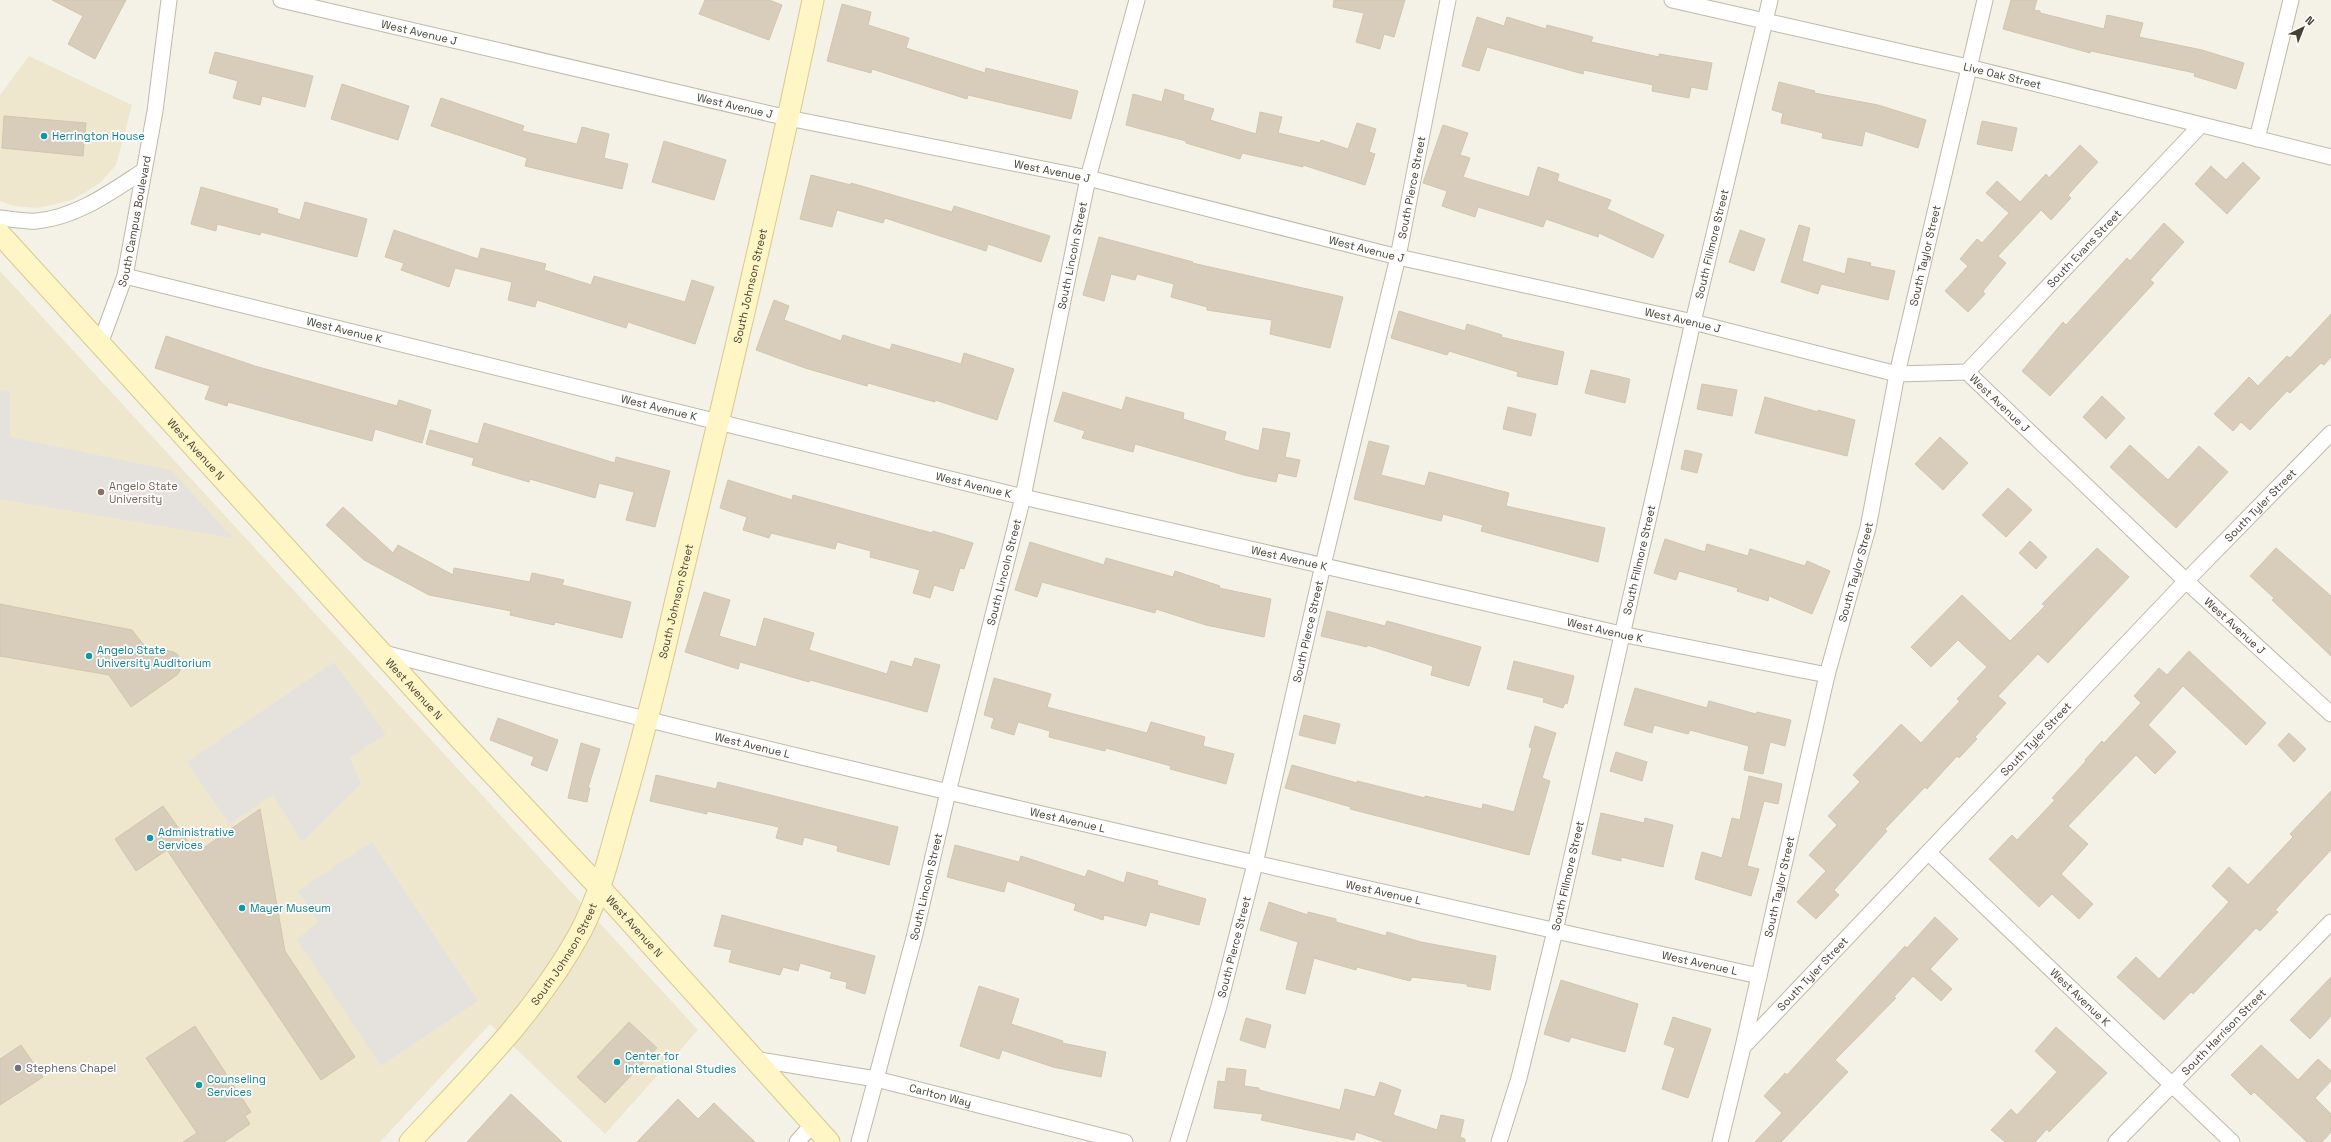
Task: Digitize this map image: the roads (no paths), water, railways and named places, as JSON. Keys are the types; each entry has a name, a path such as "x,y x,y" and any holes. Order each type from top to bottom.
{"main road":[{"name":"South Johnson Street","path":"410,1142 493,1053 552,981 582,929 600,888 648,721 719,423 788,118 812,0"},
{"name":"West Avenue N","path":"0,234 380,652 600,888 829,1142"}],"street":[{"name":"South Campus Boulevard","path":"100,344 125,276 155,111 169,0"},
{"name":"West Avenue J","path":"281,0 788,118 1088,178 1398,257 1693,322 1897,374 1967,372 2186,581 2331,714"},
{"name":"South Lincoln Street","path":"859,1142 915,934 948,792 1023,497 1088,178 1136,0"},
{"name":"South Pierce Street","path":"1178,1142 1219,1006 1255,864 1323,565 1398,257 1448,0"},
{"name":"Live Oak Street","path":"1672,0 1968,67 2200,126 2331,157"},
{"name":"South Fillmore Street","path":"1500,1142 1519,1078 1555,931 1621,634 1693,322 1770,0"},
{"name":"South Taylor Street","path":"1720,1142 1743,1047 1827,675 1868,528 1897,374 1968,67 1985,0"},
{"path":"2257,139 2291,0"},
{"name":"South Evans Street","path":"1967,372 2200,126"},
{"path":"0,218 37,221 67,214 97,200 143,171"},
{"name":"West Avenue K","path":"125,276 1023,497 1621,634 1827,675"},
{"name":"South Tyler Street","path":"1743,1047 2186,581 2331,433"},
{"name":"West Avenue L","path":"380,652 648,721 948,792 1255,864 1759,976"},
{"name":"West Avenue K","path":"1929,853 2054,970 2172,1086 2232,1142"},
{"name":"South Harrison Street","path":"2116,1142 2331,922"},
{"name":"Carlton Way","path":"753,1059 876,1079 1125,1142"},
{"path":"797,1142 813,1124"}],"place":[{"name":"Herrington House","path":"44,136"},
{"name":"Angelo State University","path":"101,492"},
{"name":"Angelo State University Auditorium","path":"89,656"},
{"name":"Administrative Services","path":"150,838"},
{"name":"Mayer Museum","path":"242,908"},
{"name":"Center for International Studies","path":"617,1062"},
{"name":"Stephens Chapel","path":"18,1068"},
{"name":"Counseling Services","path":"199,1085"}]}
